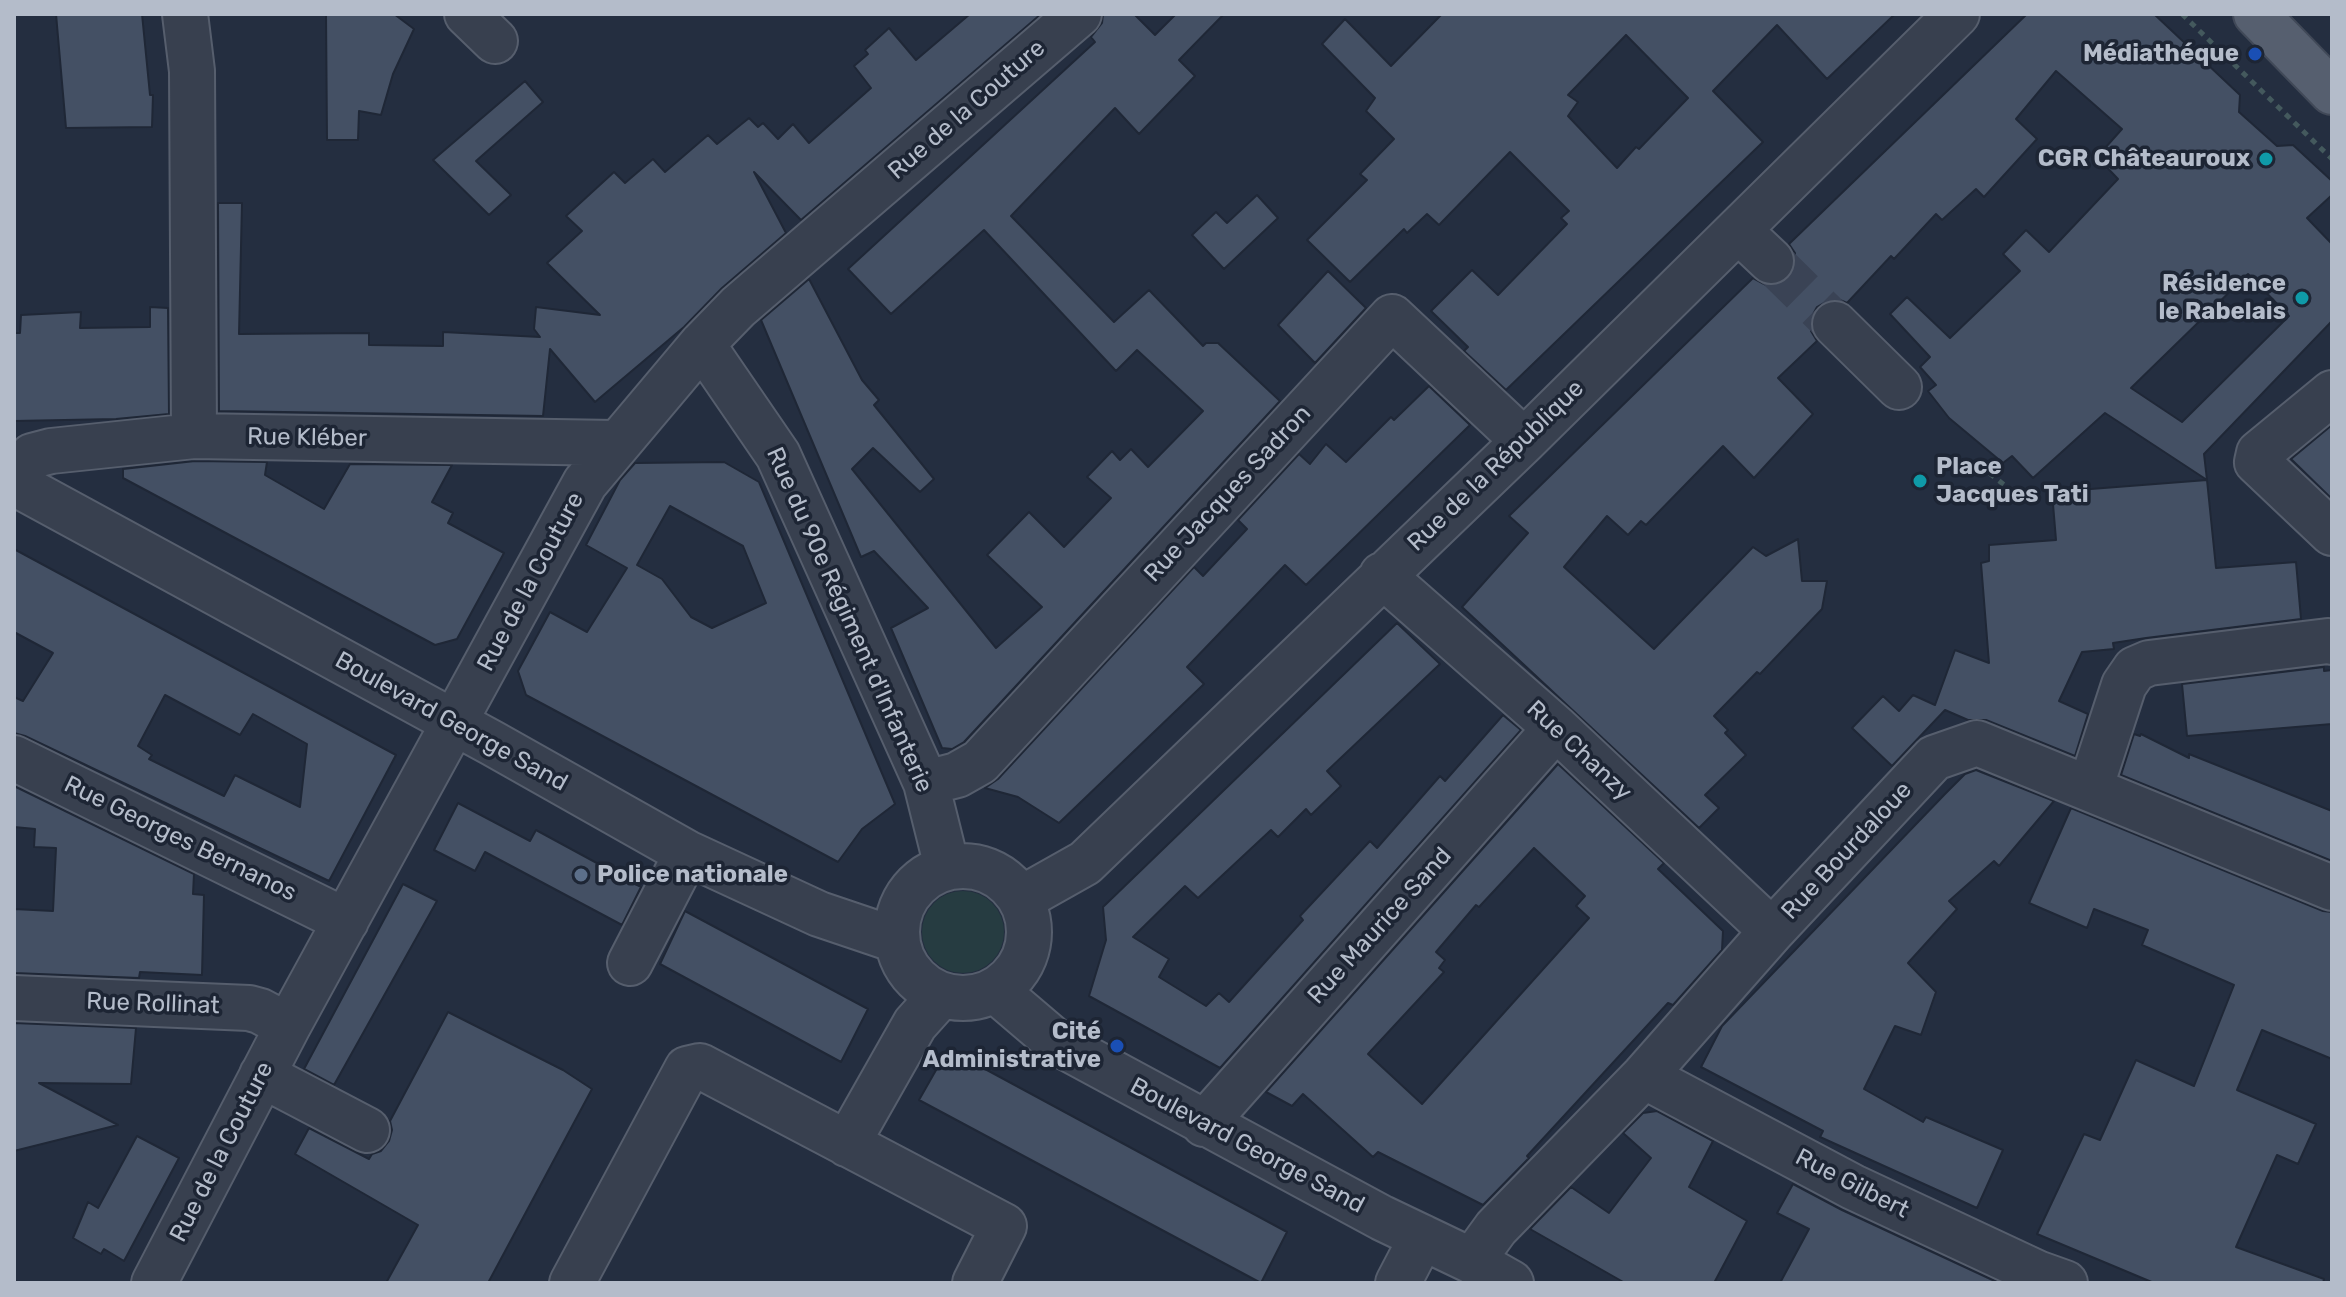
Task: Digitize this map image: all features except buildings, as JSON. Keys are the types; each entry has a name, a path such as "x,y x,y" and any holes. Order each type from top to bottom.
{"main road":[{"path":"2256,14 2332,92"}],"street":[{"path":"185,14 192,61 194,436"},
{"name":"Rue de la Couture","path":"154,1283 288,1026 585,483 615,443 702,344 750,297 1079,14"},
{"name":"Rue de la République","path":"1021,899 1085,863 1524,441 1957,14"},
{"path":"1738,230 1771,261"},
{"name":"Rue Jacques Sadron","path":"926,783 957,775 980,762 1392,317 1524,441"},
{"path":"1835,324 1899,387"},
{"name":"Rue du 90e Régiment d'Infanterie","path":"702,344 778,455 926,783 947,867"},
{"path":"2332,393 2259,453 2257,462 2332,533"},
{"name":"Rue Kléber","path":"14,483 32,456 51,451 194,436 615,443"},
{"name":"Boulevard George Sand","path":"14,483 687,853 819,914 896,940"},
{"name":"Rue Chanzy","path":"1382,575 1556,728 1772,931"},
{"path":"2090,789 2124,685 2135,669 2149,663 2332,642"},
{"name":"Rue Maurice Sand","path":"1204,1124 1556,728"},
{"name":"Rue Bourdaloue","path":"1472,1261 1496,1228 1644,1076 1772,931 1934,758 1977,743 2332,888"},
{"name":"Rue Georges Bernanos","path":"14,758 346,921"},
{"path":"630,963 687,853"},
{"path":"969,866 989,871 1007,882 1021,899 1028,919 1029,940 1024,960 1012,978 995,990 977,997 959,999 941,995 910,974 896,940 897,921 903,903 914,886 929,875 947,867 969,866"},
{"name":"Boulevard George Sand","path":"995,990 1056,1042 1204,1124 1511,1283"},
{"path":"847,1144 915,1024 941,995"},
{"name":"Rue Rollinat","path":"14,998 249,1008 288,1026"},
{"path":"572,1283 687,1069 700,1066 1004,1226 975,1283"},
{"path":"262,1075 367,1130"},
{"name":"Rue Gilbert","path":"1644,1076 1853,1187 2037,1273 2065,1283"},
{"path":"1398,1283 1422,1237"}],"path":[{"path":"2182,14 2332,159"},
{"path":"1980,466 2016,494"}],"green space":[{"path":"963,891 979,894 992,903 1001,916 1004,932 1001,948 992,961 979,970 963,973 947,970 934,961 925,948 922,932 925,916 934,903 947,894"}],"tunnel":[{"path":"1771,261 1835,324"}],"place":[{"name":"Médiathéque","path":"2255,54"},
{"name":"CGR Châteauroux","path":"2266,159"},
{"name":"Résidence le Rabelais","path":"2302,298"},
{"name":"Place Jacques Tati","path":"1920,481"},
{"name":"Police nationale","path":"581,875"},
{"name":"Cité Administrative","path":"1117,1046"}]}
